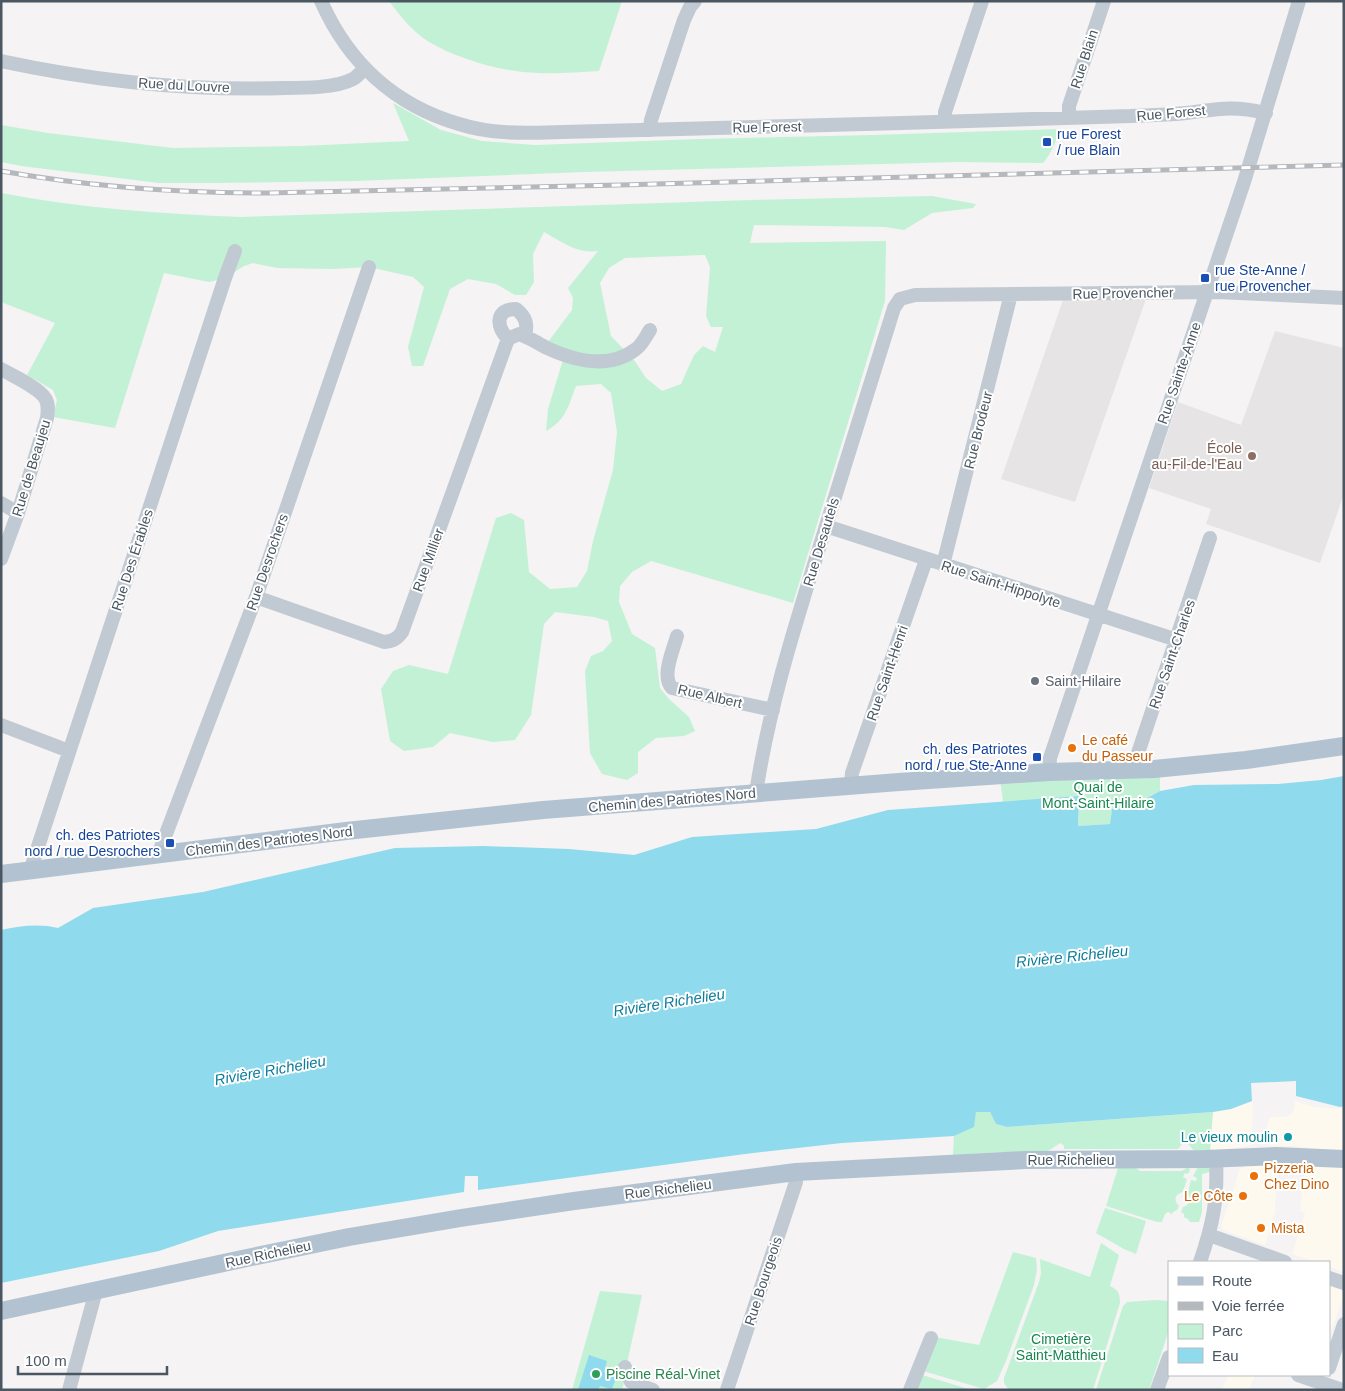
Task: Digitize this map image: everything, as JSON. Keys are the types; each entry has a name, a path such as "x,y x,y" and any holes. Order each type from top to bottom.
{"main road":[{"name":"Chemin des Patriotes Nord","path":"1,874 533,811 1049,772 1132,771 1218,763 1344,746"},
{"name":"Rue Richelieu","path":"1,1311 261,1255 461,1218 796,1172 1025,1160 1216,1159 1276,1156 1344,1159"}],"street":[{"name":"Rue Forest","path":"321,1 340,37 364,69 385,87 414,105 441,118 471,128 509,133 1068,118 1175,114 1226,108 1248,109 1266,113"},
{"path":"650,130 653,112 684,20 695,1"},
{"path":"945,122 945,112 982,1"},
{"name":"Rue Blain","path":"1068,118 1069,106 1104,1"},
{"name":"Rue Sainte-Anne","path":"1049,772 1050,758 1244,182 1299,1"},
{"name":"Rue du Louvre","path":"1,61 100,79 164,86 234,88 284,88 327,85 353,79 364,69"},
{"name":"Rue Des Érables","path":"30,871 235,251"},
{"name":"Rue Desrochers","path":"158,855 256,597 369,267"},
{"name":"Rue Provencher","path":"902,297 915,295 1206,292 1264,293 1344,298"},
{"name":"Rue Brodeur","path":"943,565 1011,294"},
{"name":"Rue Desautels","path":"756,793 761,760 798,616 894,308 902,297"},
{"path":"525,336 526,318 516,309 508,309 501,314 499,320 500,328 508,339 519,334 564,356 590,362 607,361 622,357 637,348 650,330"},
{"name":"Rue Millier","path":"256,597 384,642 391,642 398,638 402,632 508,339"},
{"name":"Rue de Beaujeu","path":"1,369 40,392 46,399 48,408 47,418 18,513 1,558"},
{"path":"1,502 18,513"},
{"name":"Rue Saint-Hippolyte","path":"826,526 1177,640"},
{"name":"Rue Saint-Charles","path":"1132,771 1210,538"},
{"name":"Rue Saint-Henri","path":"851,786 852,773 926,560"},
{"name":"Rue Albert","path":"677,636 667,676 668,684 672,688 773,710"},
{"path":"1,725 69,751"},
{"path":"1200,1261 1215,1210 1216,1159"},
{"name":"Rue Bourgeois","path":"727,1390 796,1182 796,1172"},
{"path":"1209,1235 1282,1261"},
{"path":"1330,1278 1344,1283"},
{"path":"69,1390 94,1298 94,1291"},
{"path":"1330,1365 1344,1324"},
{"path":"910,1390 931,1338"},
{"path":"1158,1390 1168,1360"},
{"path":"625,1367 631,1382 653,1390"},
{"path":"1301,1376 1342,1390"}],"shaded area":[{"path":"1146,299 1075,502 1001,479 1063,300"},
{"name":"École au-Fil-de-l'Eau","path":"1275,331 1344,348 1344,494 1320,563 1206,524 1211,509 1149,488 1178,402 1241,425"},
{"path":"1253,1101 1251,1146 1210,1151 1213,1112 1231,1109"},
{"path":"1295,1101 1315,1107 1344,1109 1344,1151 1309,1150 1308,1147 1267,1145 1268,1128 1266,1128 1270,1117 1287,1117 1294,1111"},
{"path":"1278,1164 1276,1210 1265,1245 1223,1230 1221,1226 1240,1169 1247,1165"},
{"path":"1305,1165 1344,1167 1344,1272 1330,1267 1330,1261 1313,1261 1292,1254 1305,1213 1300,1211"},
{"path":"1330,1283 1344,1289 1344,1296 1330,1334"},
{"path":"1228,1376 1255,1376 1249,1390 1222,1390"}],"green space":[{"path":"389,1 622,1 599,71 553,73 511,70 482,64 454,54 429,42 412,29"},
{"path":"393,103 441,130 482,141 535,145 1059,129 1053,147 1043,163 958,162 584,172 355,181 159,183 1,162 1,125 48,133 173,148 302,146 409,141"},
{"path":"1,193 61,203 121,209 241,217 932,196 976,204 973,208 932,213 904,230 885,227 754,225 750,243 886,241 885,301 793,603 651,561 632,572 620,586 619,602 632,634 655,648 660,688 689,717 695,731 684,736 656,738 638,752 638,773 627,780 602,774 590,753 585,671 591,656 603,651 612,641 608,621 594,617 555,612 544,624 531,715 515,740 493,742 450,733 433,747 404,751 390,741 381,689 393,671 409,665 448,674 496,518 511,513 524,520 529,572 550,589 577,587 587,571 593,541 613,470 617,432 611,393 601,384 576,386 562,417 553,427 546,431 548,409 566,350 548,342 572,310 573,298 568,288 598,251 576,249 544,232 533,254 534,282 526,295 515,295 496,284 468,279 450,289 423,366 412,366 408,347 424,287 413,277 369,267 333,269 277,268 253,263 244,266 225,278 209,282 164,273 115,428 53,417 57,400 53,390 27,375 55,323 1,302","holes":["705,255 710,267 706,316 711,327 723,327 715,352 703,346 694,355 681,384 662,391 646,378 634,360 611,336 600,283 609,268 625,258"]},
{"name":"Quai de Mont-Saint-Hilaire","path":"1160,773 1160,791 1129,808 1112,809 1110,824 1078,826 1079,796 1003,802 1000,779"},
{"path":"976,1112 990,1112 996,1124 1007,1127 1213,1112 1210,1151 1194,1151 1185,1140 1178,1149 1064,1149 1061,1143 1043,1152 953,1155 954,1136 973,1127"},
{"path":"1135,1167 1140,1171 1182,1171 1188,1167 1190,1170 1183,1177 1187,1179 1183,1192 1178,1194 1176,1198 1179,1206 1177,1210 1172,1214 1168,1212 1165,1214 1162,1222 1106,1206 1118,1168"},
{"path":"1198,1167 1210,1167 1210,1172 1202,1174 1202,1212 1199,1222 1190,1222 1181,1212 1183,1207 1190,1202 1188,1193 1191,1180 1196,1181 1197,1178 1193,1176"},
{"path":"1105,1208 1146,1221 1136,1254 1096,1233"},
{"name":"Cimetière Saint-Matthieu","path":"1101,1243 1119,1255 1110,1286 1118,1292 1120,1303 1093,1390 1009,1390 1004,1383 1004,1378 1039,1282 1041,1273 1040,1259 1090,1277"},
{"name":"Cimetière Saint-Matthieu","path":"1013,1252 1036,1258 1037,1270 1034,1285 997,1381 984,1389 923,1371 935,1337 979,1345"},
{"path":"600,1291 642,1295 627,1363 620,1361 625,1379 622,1390 572,1390"},
{"name":"Cimetière Saint-Matthieu","path":"1168,1301 1168,1333 1149,1390 1096,1390 1123,1306 1127,1302"},
{"path":"922,1375 972,1390 916,1390"}],"water":[{"name":"Rivière Richelieu","path":"1344,776 1344,1106 1340,1107 1296,1096 1296,1081 1251,1083 1252,1101 1231,1109 1213,1112 1007,1127 996,1124 990,1112 976,1112 974,1127 954,1136 842,1143 745,1154 478,1190 478,1176 465,1176 464,1192 218,1231 159,1251 1,1283 1,930 29,926 58,928 93,908 203,892 395,848 483,846 569,849 634,855 692,837 816,829 888,810 1079,796 1078,826 1110,824 1112,809 1129,808 1160,791 1194,785 1278,784"},
{"name":"Piscine Réal-Vinet","path":"589,1355 607,1361 604,1372 617,1376 612,1389 600,1386 598,1390 578,1390"}],"railway":[{"path":"1,171 34,177 134,188 268,193 1344,165"}],"place":[{"name":"rue Forest / rue Blain","path":"1047,142"},
{"name":"rue Ste-Anne / rue Provencher","path":"1205,278"},
{"name":"École au-Fil-de-l'Eau","path":"1252,456"},
{"name":"Saint-Hilaire","path":"1035,681"},
{"name":"Le café du Passeur","path":"1072,748"},
{"name":"ch. des Patriotes nord / rue Ste-Anne","path":"1037,757"},
{"name":"ch. des Patriotes nord / rue Desrochers","path":"170,843"},
{"name":"Le vieux moulin","path":"1288,1137"},
{"name":"Pizzeria Chez Dino","path":"1254,1176"},
{"name":"Le Côte","path":"1243,1196"},
{"name":"Mista","path":"1261,1228"},
{"name":"Piscine Réal-Vinet","path":"596,1374"}]}
